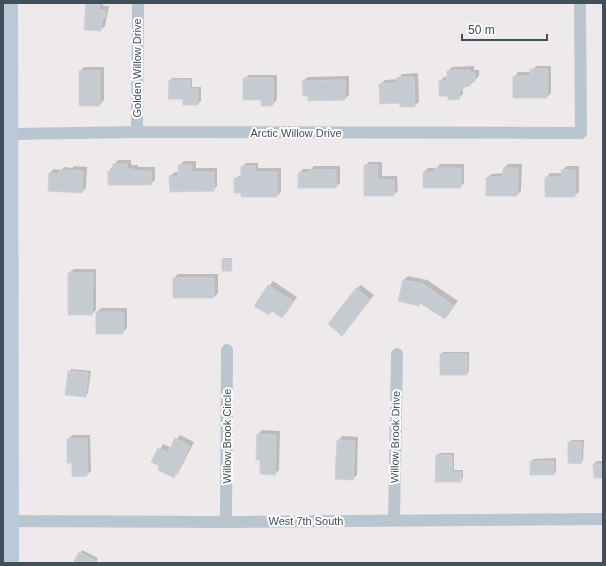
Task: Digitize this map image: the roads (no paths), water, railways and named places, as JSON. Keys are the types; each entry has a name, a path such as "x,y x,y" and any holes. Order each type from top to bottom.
{"street":[{"path":"10,3 11,134 6,521 11,563"},
{"name":"Golden Willow Drive","path":"137,132 138,3"},
{"name":"Arctic Willow Drive","path":"11,134 137,132 581,133 580,3"},
{"name":"Willow Brook Circle","path":"226,522 227,350"},
{"name":"Willow Brook Drive","path":"394,521 397,354"},
{"name":"West 7th South","path":"6,521 226,522 603,519"}]}
